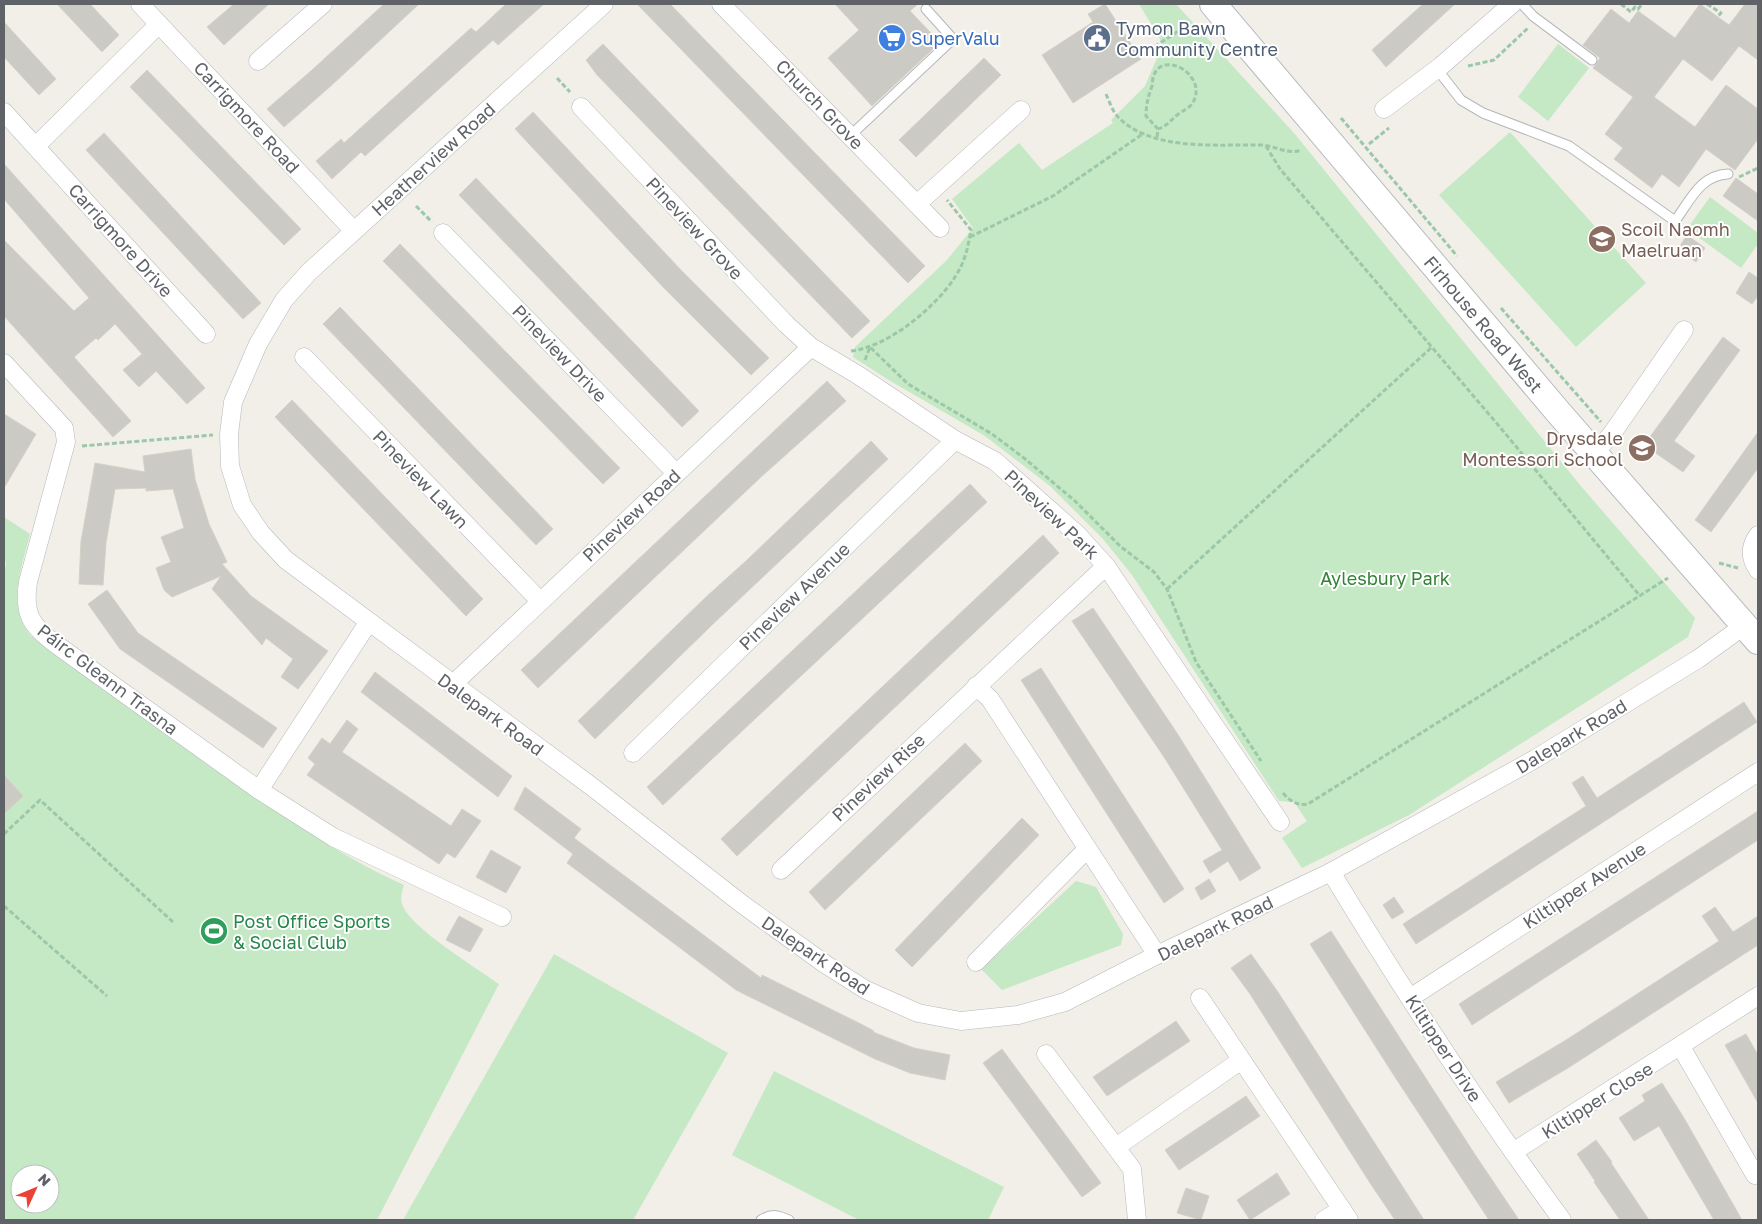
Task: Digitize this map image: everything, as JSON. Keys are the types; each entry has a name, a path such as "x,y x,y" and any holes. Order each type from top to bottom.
{"street":[{"name":"Carrigmore Road","path":"140,4 354,230"},
{"path":"258,61 323,4"},
{"name":"Heatherview Road","path":"271,322 284,300 309,272 604,4"},
{"name":"Church Grove","path":"721,4 940,228"},
{"name":"Firhouse Road West","path":"1213,4 1594,453 1751,633"},
{"path":"1384,109 1437,69 1512,4"},
{"path":"36,146 159,24"},
{"name":"Pineview Grove","path":"581,107 786,324 811,347"},
{"path":"917,204 1021,110"},
{"name":"Carrigmore Drive","path":"4,112 206,334"},
{"name":"Pineview Drive","path":"437,228 676,473"},
{"name":"Dalepark Road","path":"271,322 258,344 233,402 229,434 230,466 242,505 261,533 286,560 368,623 591,786 742,904 825,964 866,990 918,1013 961,1021 991,1019 1042,1010 1066,1002 1157,955 1331,872 1535,759 1698,659 1751,633"},
{"path":"1594,453 1611,435 1684,330"},
{"name":"Pineview Park","path":"811,347 858,375 955,440 995,461 1078,534 1106,566 1280,822"},
{"name":"Pineview Road","path":"452,685 811,347"},
{"name":"Pineview Lawn","path":"304,357 540,601"},
{"path":"4,363 64,428 73,446"},
{"name":"Pineview Avenue","path":"633,753 955,440"},
{"name":"Páirc Gleann Trasna","path":"73,446 28,582 25,598 31,619 44,635 259,790 341,842 502,917"},
{"path":"1758,535 1753,543 1751,560 1758,570"},
{"name":"Pineview Rise","path":"781,870 1106,566"},
{"path":"259,790 368,623"},
{"path":"976,686 990,699 1157,955"},
{"name":"Kiltipper Avenue","path":"1410,998 1758,772"},
{"path":"976,962 1087,849"},
{"name":"Kiltipper Drive","path":"1331,872 1410,998 1513,1152 1562,1220"},
{"name":"Kiltipper Close","path":"1513,1152 1758,996"},
{"path":"1200,998 1240,1060 1346,1214 1324,1220"},
{"path":"1680,1047 1755,1174"},
{"path":"1046,1054 1132,1169 1137,1220"},
{"path":"1116,1147 1240,1060"}],"lane":[{"path":"1522,4 1533,16 1592,60"},
{"path":"850,135 953,39 926,8"},
{"path":"1437,69 1461,100 1483,113 1569,146 1675,221 1702,183 1716,174 1730,173"},
{"path":"761,1220 768,1215 776,1214 789,1220"}],"path":[{"path":"1621,4 1631,12 1635,7 1638,9 1642,4"},
{"path":"1707,4 1721,13 1717,17"},
{"path":"1142,55 1192,22"},
{"path":"1463,71 1470,65 1494,60 1528,27"},
{"path":"1157,137 1158,129 1146,116 1146,102 1154,75 1158,70 1164,66 1176,65 1184,68 1190,75 1196,88 1195,97 1191,104 1167,126 1158,129"},
{"path":"557,78 570,92"},
{"path":"1106,94 1118,117 1144,133 1176,144 1266,146 1293,153 1302,150"},
{"path":"1342,118 1461,261"},
{"path":"1369,144 1388,128"},
{"path":"970,237 1053,196 1144,133"},
{"path":"1266,146 1280,169 1432,346 1640,596"},
{"path":"1730,173 1739,177 1758,168"},
{"path":"849,351 878,344 906,325 930,306 955,277 968,252 971,230 947,200"},
{"path":"416,206 437,228"},
{"path":"1498,306 1604,427"},
{"path":"1167,589 1432,346"},
{"path":"863,367 870,347"},
{"path":"870,347 908,384 992,434 1050,480 1120,546 1154,572 1167,589 1196,662 1263,764"},
{"path":"73,446 229,434"},
{"path":"1278,787 1290,801 1301,806 1308,804 1668,578"},
{"path":"4,834 40,800 173,922"},
{"path":"4,906 107,996"}],"green space":[{"name":"Aylesbury Park","path":"1139,4 1176,4 1294,133 1580,485 1695,618 1688,637 1409,815 1302,868 1282,838 1307,821 1294,802 1279,801 1132,575 1103,539 1050,486 985,436 853,357 855,347 947,260 973,228 952,199 1019,143 1042,170 1113,123 1111,120 1145,86 1163,44"},
{"path":"1558,44 1589,68 1548,121 1518,97"},
{"path":"1510,132 1646,283 1576,347 1439,195"},
{"path":"1710,197 1758,233 1758,244 1741,268 1687,229"},
{"name":"Post Office Sports & Social Club","path":"4,517 30,534 20,573 17,599 23,624 31,636 251,794 336,849 404,885 401,896 402,904 417,924 445,947 499,984 377,1220 4,1220 4,579 6,562 4,559"},
{"path":"1076,881 1096,887 1123,934 1121,945 1002,990 981,969"},
{"path":"554,954 728,1053 633,1220 403,1220"},
{"path":"774,1071 1004,1187 988,1220 859,1220 732,1155"}],"building":[{"path":"57,4 90,4 119,35 102,52"},
{"path":"234,4 269,4 224,45 207,27"},
{"path":"384,4 419,4 284,127 267,109"},
{"path":"506,4 544,4 498,45 493,40 365,156 361,152 332,179 316,161 341,139 344,143 471,28 476,32"},
{"path":"637,4 670,4 925,266 908,283"},
{"path":"835,4 918,4 910,11 931,33 928,35 937,45 872,106 828,58 859,30"},
{"name":"Tymon Bawn Community Centre","path":"1105,4 1141,59 1073,103 1042,55 1093,22 1088,14"},
{"path":"1423,4 1455,4 1386,67 1372,50"},
{"path":"1700,4 1729,25 1745,4 1758,4 1758,60 1739,46 1712,81 1683,59 1654,97 1695,127 1726,85 1758,109 1758,139 1735,170 1706,149 1679,187 1662,174 1652,188 1614,159 1623,148 1605,134 1633,97 1593,68 1600,58 1583,45 1611,9 1629,23 1638,11 1675,38"},
{"path":"4,22 56,79 39,95 4,57"},
{"path":"603,44 870,321 852,338 597,75 586,60"},
{"path":"984,58 1001,75 916,157 899,140"},
{"path":"147,70 301,229 284,245 130,87"},
{"path":"533,112 680,269 769,358 751,375 664,288 515,129"},
{"path":"104,133 261,303 243,319 86,150"},
{"path":"4,164 205,388 187,404 156,371 139,387 123,370 142,354 115,324 98,340 96,338 74,357 131,421 113,437 4,316 4,240 74,311 89,298 4,199"},
{"path":"476,178 699,411 682,427 459,195"},
{"path":"1736,178 1758,194 1758,221 1723,196"},
{"path":"1687,235 1705,248 1696,262 1678,249"},
{"path":"400,244 620,468 603,484 383,261"},
{"path":"1749,272 1758,278 1758,296 1752,304 1736,293"},
{"path":"340,307 553,529 536,545 323,324"},
{"path":"1723,337 1740,350 1674,441 1695,456 1683,472 1644,445"},
{"path":"827,381 846,401 761,477 538,688 521,670"},
{"path":"292,400 483,599 466,616 275,417"},
{"path":"4,414 36,434 4,488"},
{"path":"1758,432 1758,468 1711,532 1695,520"},
{"path":"871,441 888,459 713,624 595,739 578,721"},
{"path":"191,449 195,479 209,524 227,562 222,564 251,596 328,651 298,689 281,677 293,659 266,638 262,645 212,589 221,576 172,597 164,590 156,568 171,562 161,537 184,528 173,489 146,491 146,488 115,489 106,543 103,585 79,584 81,541 95,463 145,472 143,456"},
{"path":"970,484 987,502 663,805 647,787"},
{"path":"1043,535 1059,553 737,856 721,839"},
{"path":"107,590 138,633 277,728 263,748 120,649 88,604"},
{"path":"1093,608 1177,733 1261,868 1240,881 1228,861 1210,873 1203,861 1222,850 1164,757 1072,621"},
{"path":"1041,668 1184,889 1164,903 1021,680"},
{"path":"375,672 512,776 498,797 361,692"},
{"path":"1744,702 1757,722 1416,944 1403,924 1586,806 1572,783 1583,776 1597,798"},
{"path":"347,720 358,729 342,752 451,826 462,809 481,821 455,858 447,853 439,864 307,775 315,764 308,758 322,738 330,744"},
{"path":"965,743 982,761 825,910 809,892"},
{"path":"4,775 23,796 4,814"},
{"path":"525,787 581,829 574,838 761,978 762,975 859,1023 873,1032 914,1048 950,1055 945,1080 910,1073 875,1059 736,990 567,863 573,854 514,809"},
{"path":"1758,811 1758,840 1472,1025 1459,1004"},
{"path":"1022,818 1039,835 912,967 895,950"},
{"path":"491,850 521,867 506,893 476,877"},
{"path":"1209,879 1216,891 1201,900 1195,888"},
{"path":"1394,897 1404,912 1392,919 1383,905"},
{"path":"1715,907 1733,932 1758,916 1758,945 1568,1068 1509,1103 1496,1082 1566,1040 1719,941 1702,916"},
{"path":"459,916 483,929 470,952 446,940"},
{"path":"1331,931 1519,1220 1489,1220 1393,1074 1310,944"},
{"path":"1251,954 1278,992 1424,1220 1395,1220 1370,1183 1250,994 1231,968"},
{"path":"1176,1021 1190,1041 1107,1096 1093,1077"},
{"path":"1746,1034 1758,1055 1758,1103 1725,1045"},
{"path":"1002,1049 1101,1183 1082,1197 983,1063"},
{"path":"1662,1083 1742,1220 1714,1220 1659,1126 1634,1141 1619,1118 1645,1101 1642,1095"},
{"path":"1246,1096 1260,1116 1179,1170 1165,1150"},
{"path":"1596,1140 1649,1220 1620,1220 1594,1182 1577,1154"},
{"path":"1277,1173 1290,1194 1250,1220 1237,1200"},
{"path":"1186,1188 1209,1196 1201,1220 1177,1213"}],"place":[{"name":"SuperValu","path":"892,38"},
{"name":"Tymon Bawn Community Centre","path":"1097,38"},
{"name":"Scoil Naomh Maelruan","path":"1602,239"},
{"name":"Drysdale Montessori School","path":"1642,448"},
{"name":"Post Office Sports & Social Club","path":"214,931"}]}
